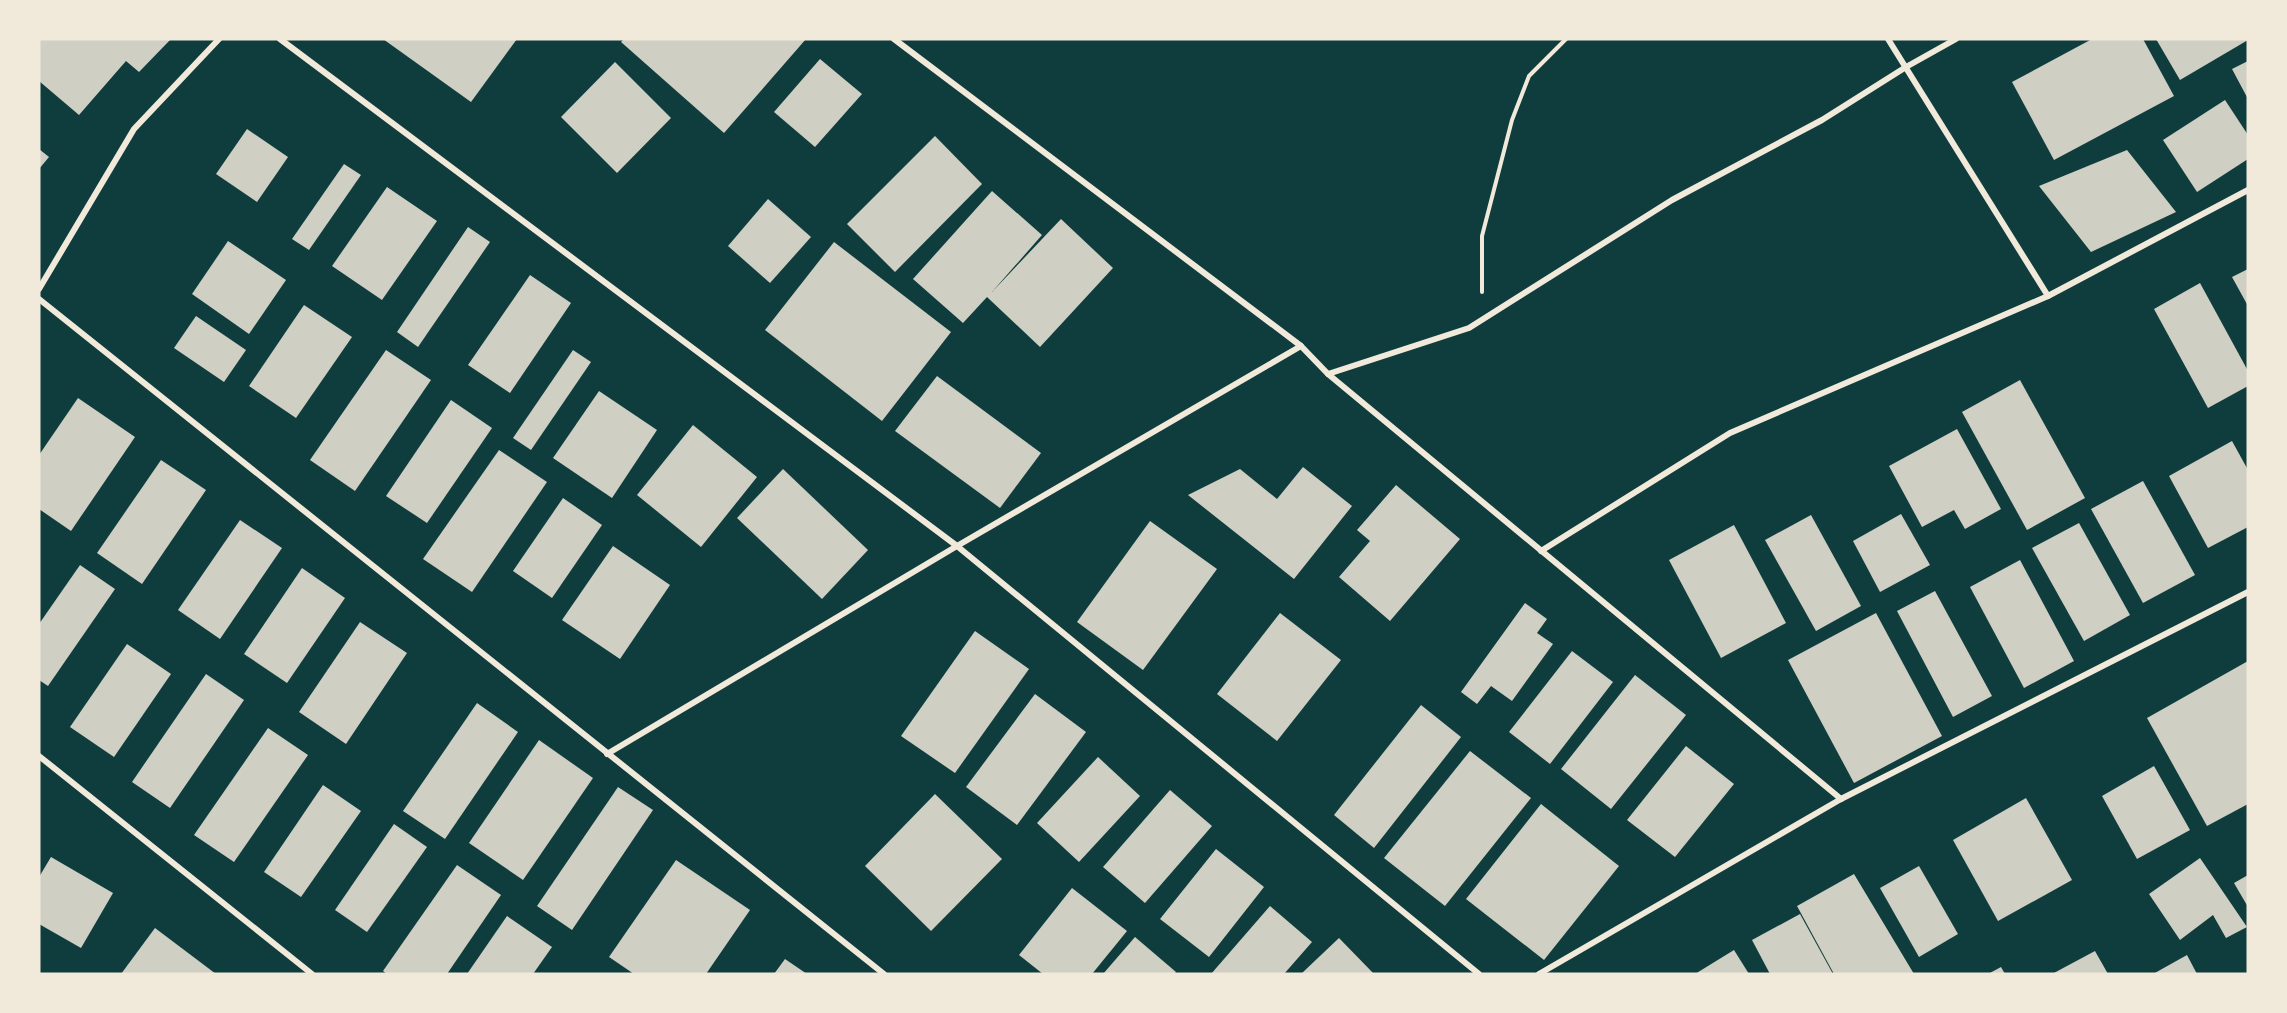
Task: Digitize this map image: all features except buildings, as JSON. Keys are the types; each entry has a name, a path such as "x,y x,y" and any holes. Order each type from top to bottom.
{"street":[{"path":"39,289 134,129 219,39"},
{"path":"279,39 957,546 1479,974"},
{"path":"894,39 1301,346 1328,374 1841,799"},
{"path":"1888,39 2048,296"},
{"path":"1328,374 1469,328 1672,200 1822,120 1906,67 1956,39"},
{"path":"1541,551 1730,433 2048,296 2248,190"},
{"path":"39,299 884,974"},
{"path":"607,754 957,546 1301,346"},
{"path":"1539,974 1841,799 2248,592"},
{"path":"39,756 312,974"}],"path":[{"path":"1469,328 1484,288 1482,236 1512,120 1529,76 1566,39"}]}
